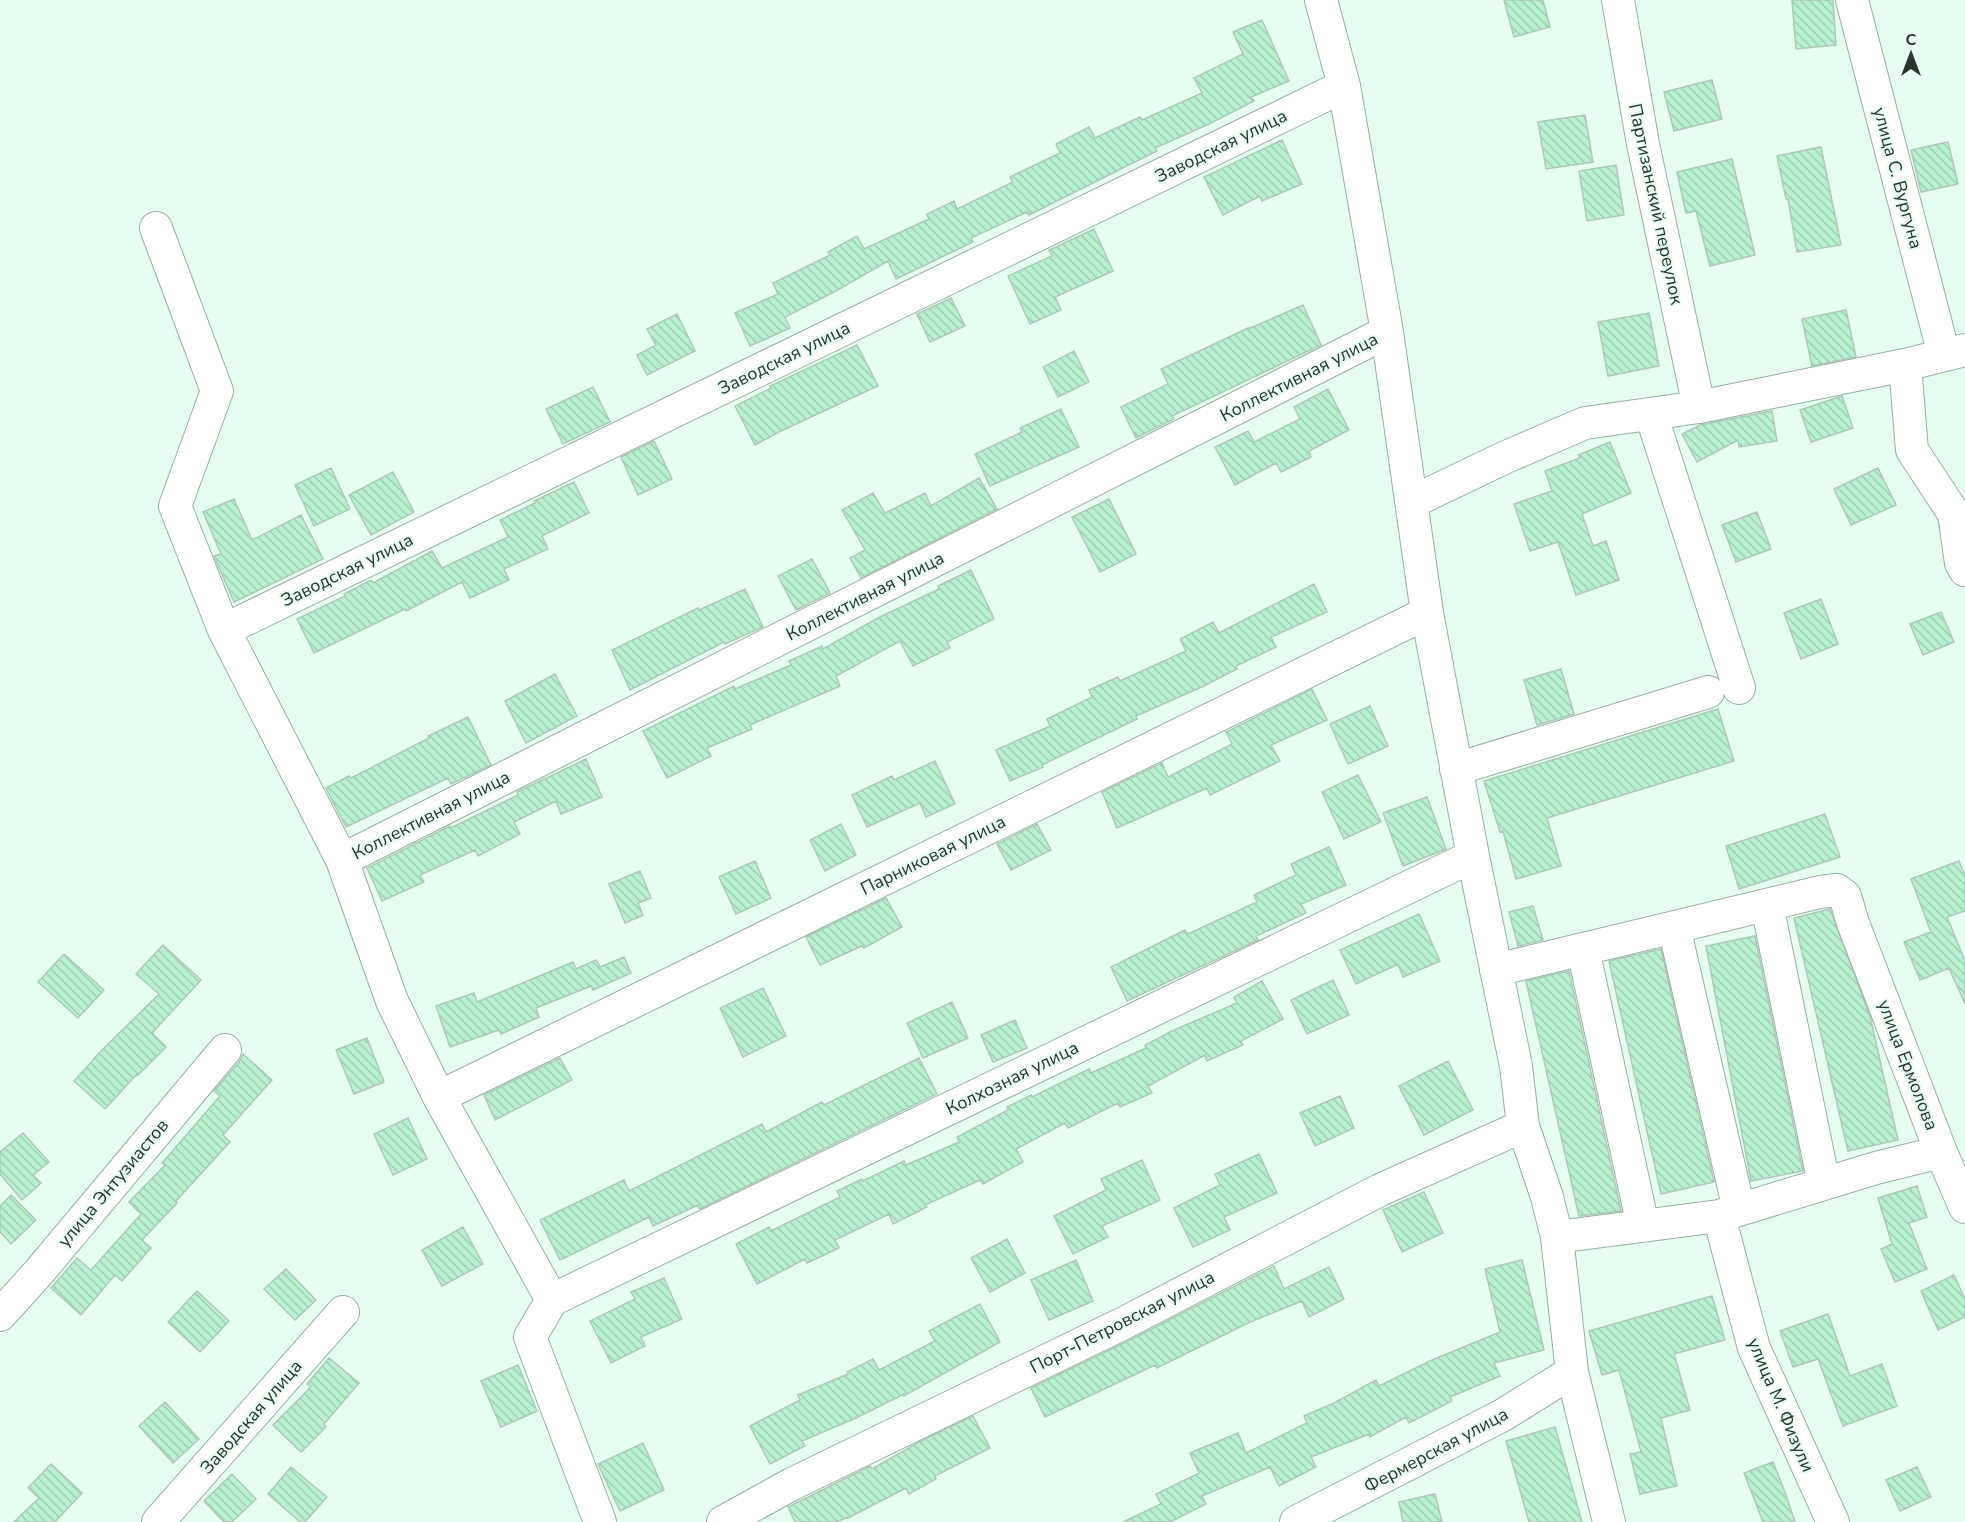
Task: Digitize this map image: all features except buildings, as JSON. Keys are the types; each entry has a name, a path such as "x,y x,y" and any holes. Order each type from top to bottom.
{"street":[{"path":"1321,0 1344,86 1387,332 1427,613 1516,1066 1523,1126 1547,1197 1557,1237 1572,1372 1609,1522"},
{"name":"Партизанский переулок","path":"1618,0 1642,144 1699,407"},
{"name":"улица С. Вургуна","path":"1852,0 1955,352"},
{"name":"Заводская улица","path":"224,630 1344,86"},
{"path":"156,228 217,391 175,506 224,630 342,860 392,1001 439,1096 552,1300 530,1337 600,1522"},
{"name":"Коллективная улица","path":"342,860 1387,332"},
{"path":"1412,502 1506,457 1585,423 1699,407 1905,365 1955,352"},
{"path":"1905,365 1912,450 1954,514 1961,562 1965,570"},
{"path":"1651,414 1739,688"},
{"name":"Парниковая улица","path":"439,1096 1427,613"},
{"path":"1456,769 1708,692"},
{"name":"Колхозная улица","path":"552,1300 1473,856"},
{"name":"улица Ермолова","path":"1496,970 1767,904 1837,890 1845,896 1853,923 1941,1152 1965,1207"},
{"path":"1767,904 1824,1184"},
{"name":"улица М. Физули","path":"1674,927 1754,1348 1833,1522"},
{"path":"1583,949 1643,1226"},
{"name":"улица Энтузиастов","path":"0,1315 225,1050"},
{"name":"Порт-Петровская улица","path":"723,1522 792,1484 1124,1323 1380,1190 1523,1126"},
{"path":"1557,1237 1729,1213 1876,1168 1941,1152"},
{"name":"Заводская улица","path":"159,1522 343,1312"},
{"name":"Фермерская улица","path":"1296,1522 1348,1510 1572,1372"}]}
